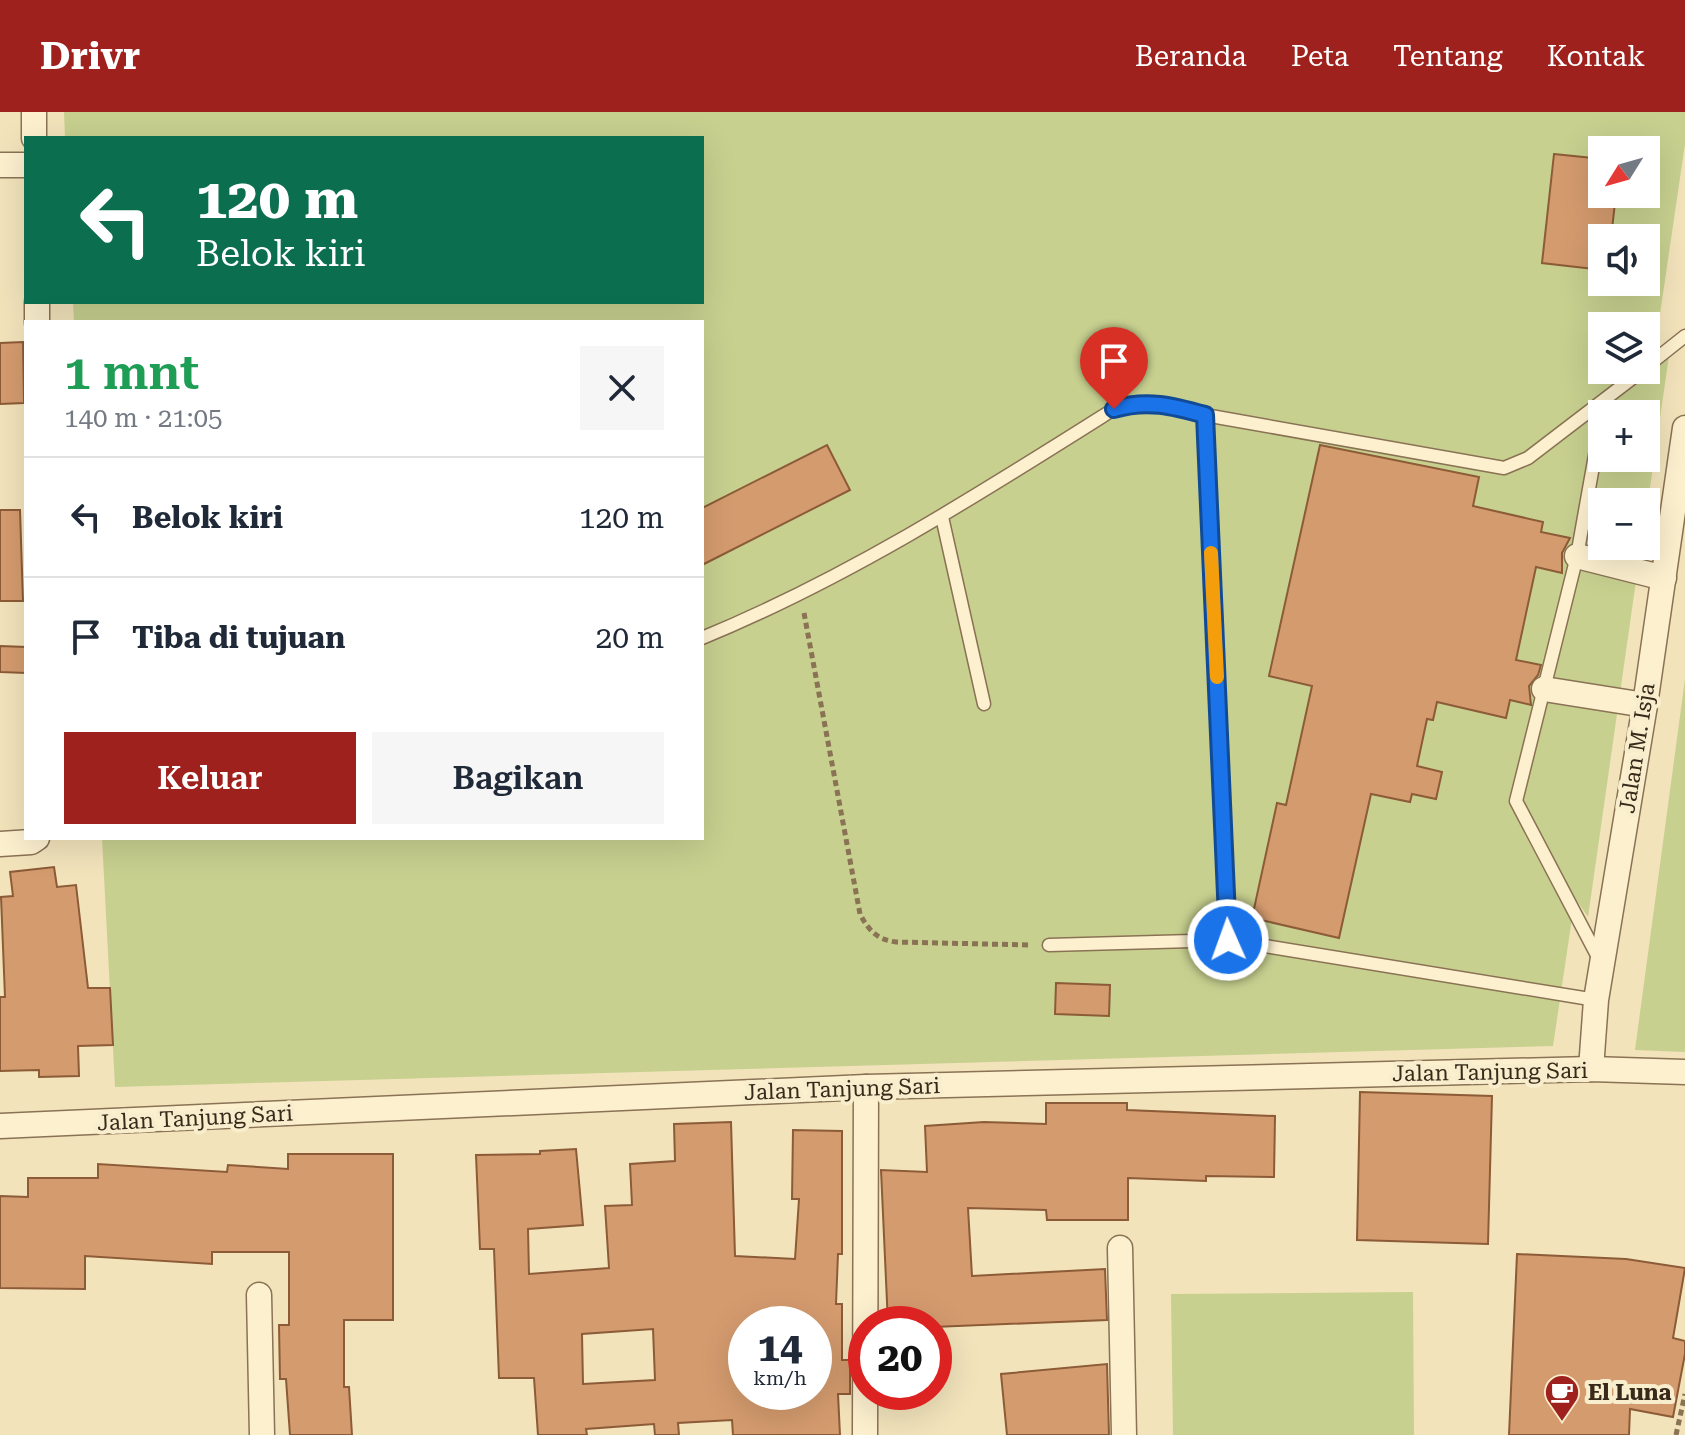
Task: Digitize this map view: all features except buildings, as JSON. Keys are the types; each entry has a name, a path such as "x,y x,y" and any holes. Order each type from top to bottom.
{"street":[{"path":"34,112 34,136"},
{"path":"0,165 24,165"},
{"name":"Jalan M. Isja","path":"1591,1069 1596,1000 1645,705 1685,428"},
{"path":"1577,556 1664,578"},
{"path":"1544,689 1645,705"},
{"path":"0,844 34,840"},
{"name":"Jalan Tanjung Sari","path":"0,1126 866,1087 1591,1069 1685,1072"},
{"path":"865,1435 866,1087"},
{"path":"1120,1248 1124,1435"},
{"path":"259,1295 262,1435"}],"lane":[{"path":"1660,356 1685,336"},
{"path":"1605,400 1625,384"},
{"path":"704,637 800,593 942,517 1114,409 1133,403 1165,403 1205,415 1504,468 1528,458 1588,413"},
{"path":"1205,415 1228,940"},
{"path":"1592,472 1577,556 1516,801 1602,965"},
{"path":"942,517 984,704"},
{"path":"1049,945 1228,940 1596,1000"}],"path":[{"path":"800,593 860,914 868,929 886,941 896,942 1049,945"},
{"path":"1676,1435 1685,1394"}],"green space":[{"path":"64,112 1685,112 1685,144 1660,314 1588,312 1588,384 1660,384 1660,357 1670,349 1660,418 1660,400 1588,400 1588,472 1652,472 1650,488 1588,488 1588,560 1639,560 1588,917 1575,898 1553,1046 115,1087 102,840 704,840 704,320 74,320 73,304 704,304 704,136 65,136"},
{"path":"1685,679 1685,1052 1635,1050"},
{"path":"1413,1292 1414,1435 1173,1435 1171,1294"}],"slow traffic":[{"path":"1211,553 1217,677"}],"place":[{"name":"El Luna","path":"1562,1423"}],"route":[{"path":"1114,409 1133,403 1165,403 1205,415 1228,940"}]}
